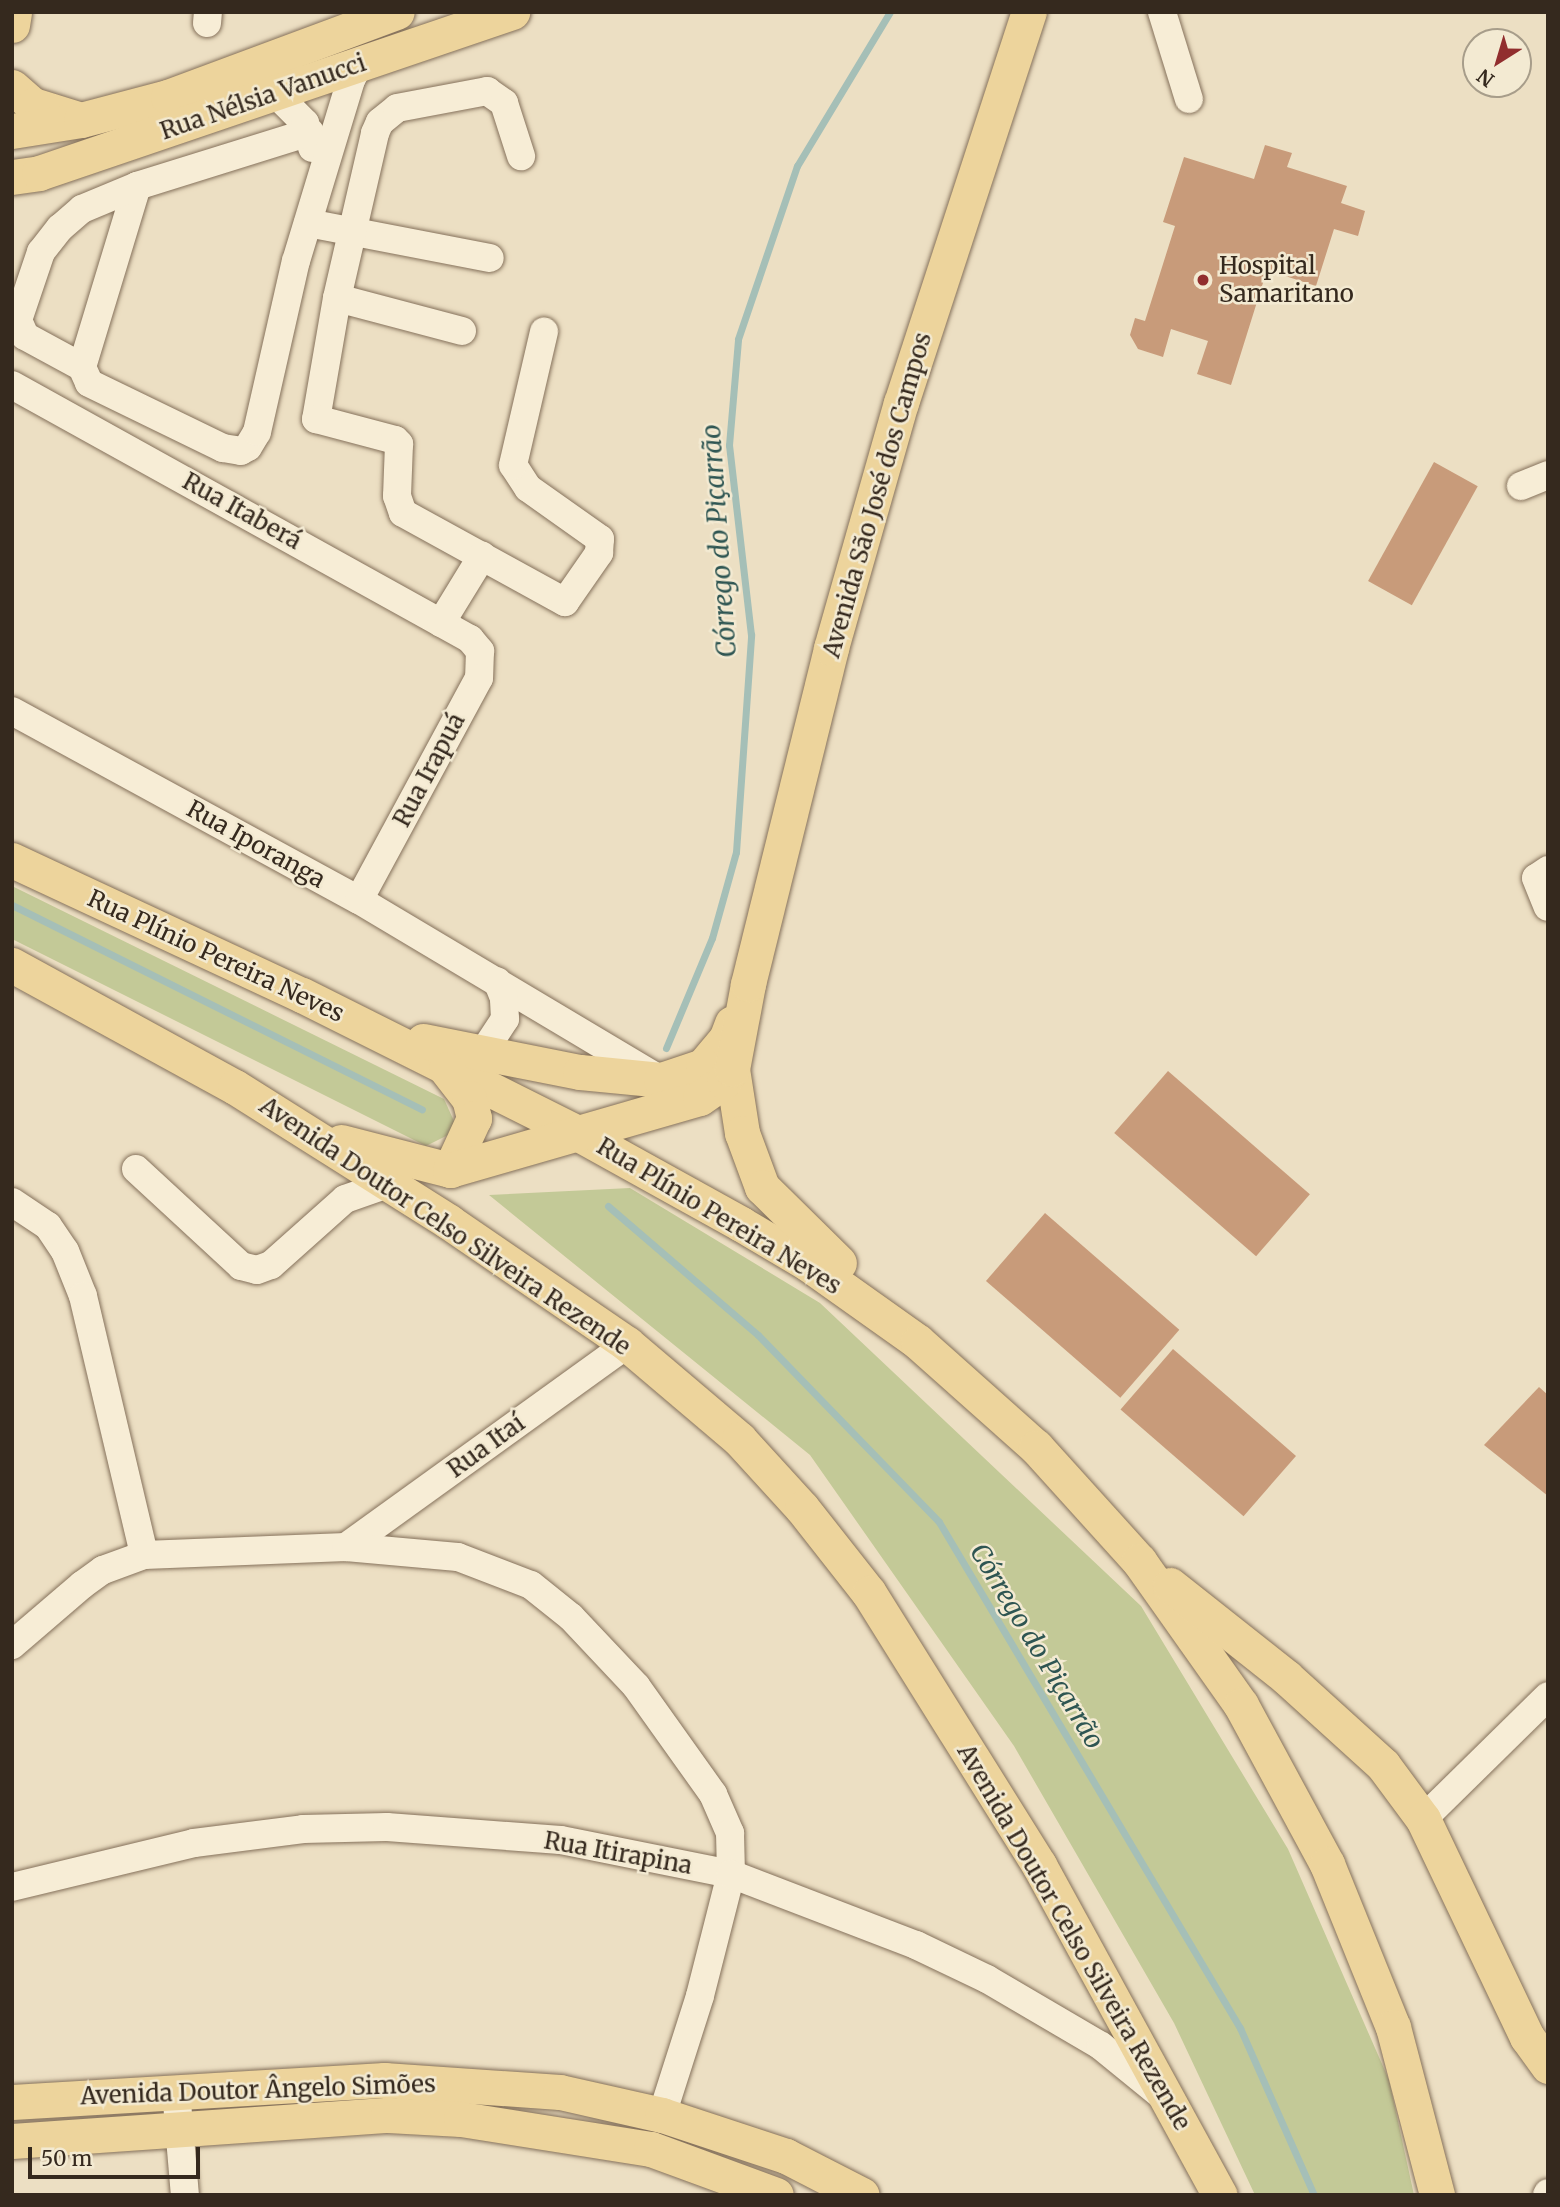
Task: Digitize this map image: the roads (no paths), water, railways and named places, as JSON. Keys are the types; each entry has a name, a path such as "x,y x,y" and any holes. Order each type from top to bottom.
{"main road":[{"path":"12,25 14,12"},
{"name":"Rua Nélsia Vanucci","path":"12,131 81,120 168,97 397,12"},
{"name":"Rua Nélsia Vanucci","path":"12,177 39,173 512,12"},
{"name":"Avenida São José dos Campos","path":"918,1342 762,1186 742,1133 732,1069 748,984 831,648 901,403 1029,12"},
{"path":"12,87 33,105 81,120"},
{"name":"Rua Plínio Pereira Neves","path":"12,860 335,1012 577,1132 807,1263 918,1342 1036,1447 1139,1561 1241,1705 1327,1864 1393,2027 1437,2195"},
{"name":"Avenida Doutor Celso Silveira Rezende","path":"12,965 87,1003 388,1184 627,1344 739,1439 802,1507 869,1592 1039,1865 1220,2195"},
{"name":"Avenida São José dos Campos","path":"335,1012 425,1042 482,1054 620,1078 661,1080 689,1073 713,1056 726,1039 748,984"},
{"path":"12,985 87,1003"},
{"path":"443,1066 469,1098 474,1118 450,1170"},
{"path":"327,1145 450,1170 699,1098 724,1081 732,1069"},
{"path":"1139,1561 1286,1677 1373,1756 1423,1819 1527,2037 1548,2066"},
{"name":"Avenida Doutor Ângelo Simões","path":"12,2102 384,2080 454,2082 560,2092 662,2115 786,2156 862,2195"},
{"name":"Avenida Doutor Ângelo Simões","path":"12,2141 388,2115 461,2119 651,2149 776,2195"}],"street":[{"path":"1162,12 1188,99"},
{"path":"136,186 82,367 83,377 89,383 223,448 241,451 248,447 257,432 308,223 351,80 360,63"},
{"path":"521,156 504,103 487,92 397,108 380,122 337,298 313,416 318,421 394,440 399,444 397,496 403,513 565,602 575,593 601,547 595,533 528,488 513,465 544,332"},
{"path":"276,93 289,103 310,132 318,196"},
{"path":"82,367 25,336 18,320 41,252 60,228 82,209 136,186 310,132"},
{"path":"308,223 490,258"},
{"path":"337,298 462,331"},
{"name":"Rua Itaberá","path":"12,385 470,639"},
{"path":"1521,486 1548,475"},
{"path":"441,623 482,556"},
{"name":"Rua Irapuá","path":"359,900 479,678 480,651 470,639"},
{"name":"Rua Iporanga","path":"12,711 359,900 661,1080"},
{"path":"1548,870 1536,878 1548,907"},
{"path":"482,1054 505,1019 505,998 496,981"},
{"path":"327,1145 345,1199"},
{"path":"136,1170 241,1266 257,1270 271,1265 345,1199 388,1184"},
{"path":"12,1202 48,1226 65,1251 83,1296 144,1555"},
{"name":"Rua Itaí","path":"346,1547 627,1344"},
{"path":"12,1645 103,1570 144,1555 346,1547 458,1557 493,1566 531,1584 571,1617 636,1686 713,1794 730,1833 731,1874 700,1996 662,2115"},
{"path":"1423,1819 1548,1696"},
{"name":"Rua Itirapina","path":"12,1887 194,1843 303,1829 387,1827 561,1840 731,1874 916,1945 987,1979 1101,2046 1171,2102"},
{"path":"176,2091 185,2195"}],"waterway":[{"name":"Córrego do Piçarrão","path":"666,1048 712,938 736,852 751,635 729,445 738,339 797,166 890,12"},
{"path":"12,905 422,1109"},
{"name":"Córrego do Piçarrão","path":"608,1206 758,1335 939,1522 1240,2028 1314,2195"}],"place":[{"name":"Hospital Samaritano","path":"1203,280"}]}
